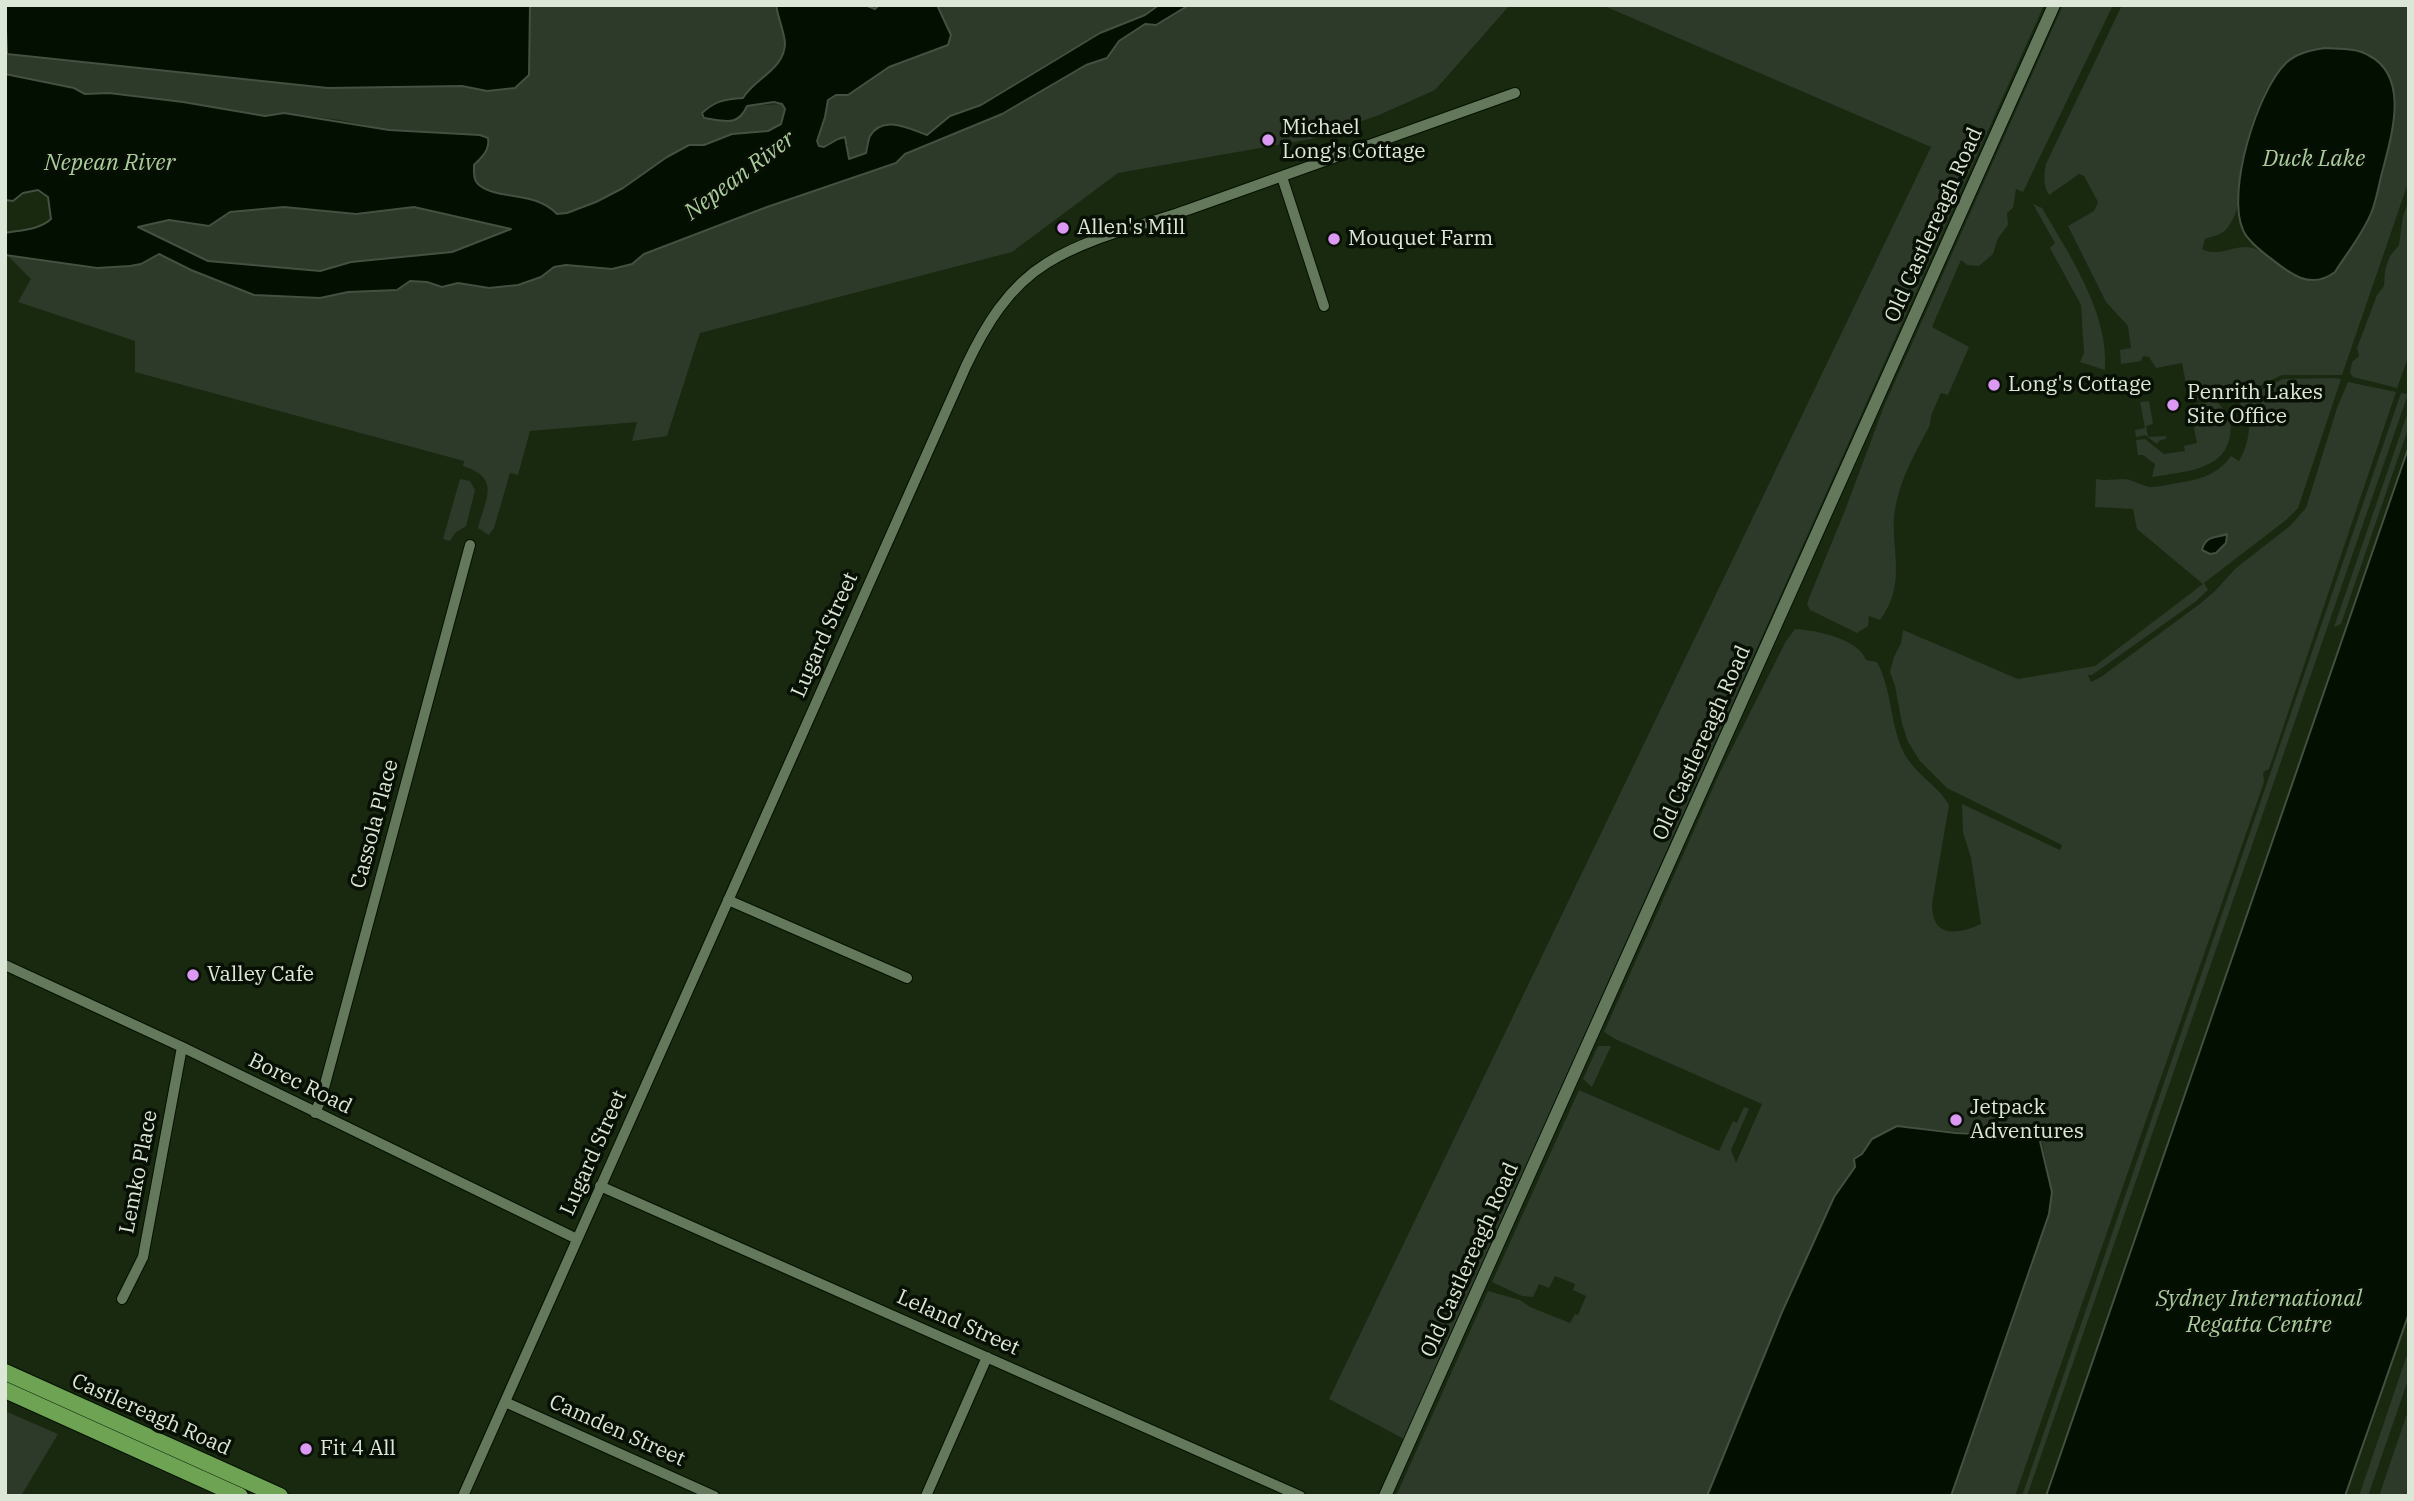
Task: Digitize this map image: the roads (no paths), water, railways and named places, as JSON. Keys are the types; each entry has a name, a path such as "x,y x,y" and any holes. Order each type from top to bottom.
{"main road":[{"name":"Castlereagh Road","path":"5,1372 280,1496"},
{"name":"Castlereagh Road","path":"5,1390 240,1496"}],"street":[{"name":"Old Castlereagh Road","path":"1385,1496 2054,5"},
{"name":"Lugard Street","path":"463,1496 966,366 982,333 1000,306 1038,270 1072,249 1515,93"},
{"path":"1282,177 1324,306"},
{"name":"Cassola Place","path":"315,1113 325,1085 470,545"},
{"path":"729,900 907,978"},
{"name":"Borec Road","path":"5,965 183,1047 577,1239"},
{"name":"Lemko Place","path":"122,1299 143,1257 183,1047"},
{"name":"Leland Street","path":"600,1186 1300,1496"},
{"path":"926,1496 987,1357"},
{"name":"Camden Street","path":"505,1402 715,1496"}],"water":[{"path":"5,5 530,5 529,75 515,88 487,91 462,86 328,88 7,54"},
{"name":"Nepean River","path":"776,5 865,5 875,9 879,5 937,5 951,35 948,45 889,67 848,95 836,95 828,100 817,141 819,146 824,147 845,137 849,159 866,153 870,136 875,129 889,124 927,135 950,116 981,105 1100,33 1145,15 1159,5 1189,5 1156,25 1145,24 1119,41 1107,58 1086,65 1002,114 905,154 896,163 767,207 644,254 632,264 612,269 566,265 554,267 541,277 518,285 489,288 458,283 442,287 427,282 410,281 397,290 348,292 320,298 254,295 159,254 141,264 97,268 5,255 5,233 35,227 51,219 48,197 38,190 23,193 13,201 5,200 5,74 74,88 85,94 109,93 183,102 265,116 284,113 389,130 480,135 488,138 488,146 474,165 477,183 496,193 538,202 557,214 596,202 623,188 689,145 704,145 732,134 768,131 781,124 785,109 782,104 774,102 747,106 739,117 730,121 704,118 702,113 721,101 743,98 780,60 785,43","holes":["284,207 356,214 414,207 511,229 452,252 351,262 320,271 208,261 138,227 169,220 209,226 230,212"]},
{"name":"Duck Lake","path":"2325,48 2358,51 2381,64 2394,91 2395,107 2390,139 2369,219 2335,272 2317,280 2308,280 2284,269 2247,237 2239,213 2238,192 2241,168 2255,118 2275,77 2286,63 2295,57"},
{"name":"Sydney International Regatta Centre","path":"2409,446 2409,1313 2345,1496 2046,1496"},
{"path":"2227,534 2226,543 2216,553 2210,554 2202,550 2209,539"},
{"path":"1897,1126 1956,1133 2039,1137 2052,1192 2049,1214 1951,1496 1707,1496 1782,1312 1834,1197 1855,1167 1854,1159 1862,1154 1872,1139"}],"place":[{"name":"Michael Long's Cottage","path":"1268,140"},
{"name":"Allen's Mill","path":"1063,228"},
{"name":"Mouquet Farm","path":"1334,239"},
{"name":"Long's Cottage","path":"1994,385"},
{"name":"Penrith Lakes Site Office","path":"2173,405"},
{"name":"Valley Cafe","path":"193,975"},
{"name":"Jetpack Adventures","path":"1956,1120"},
{"name":"Fit 4 All","path":"306,1449"}]}
